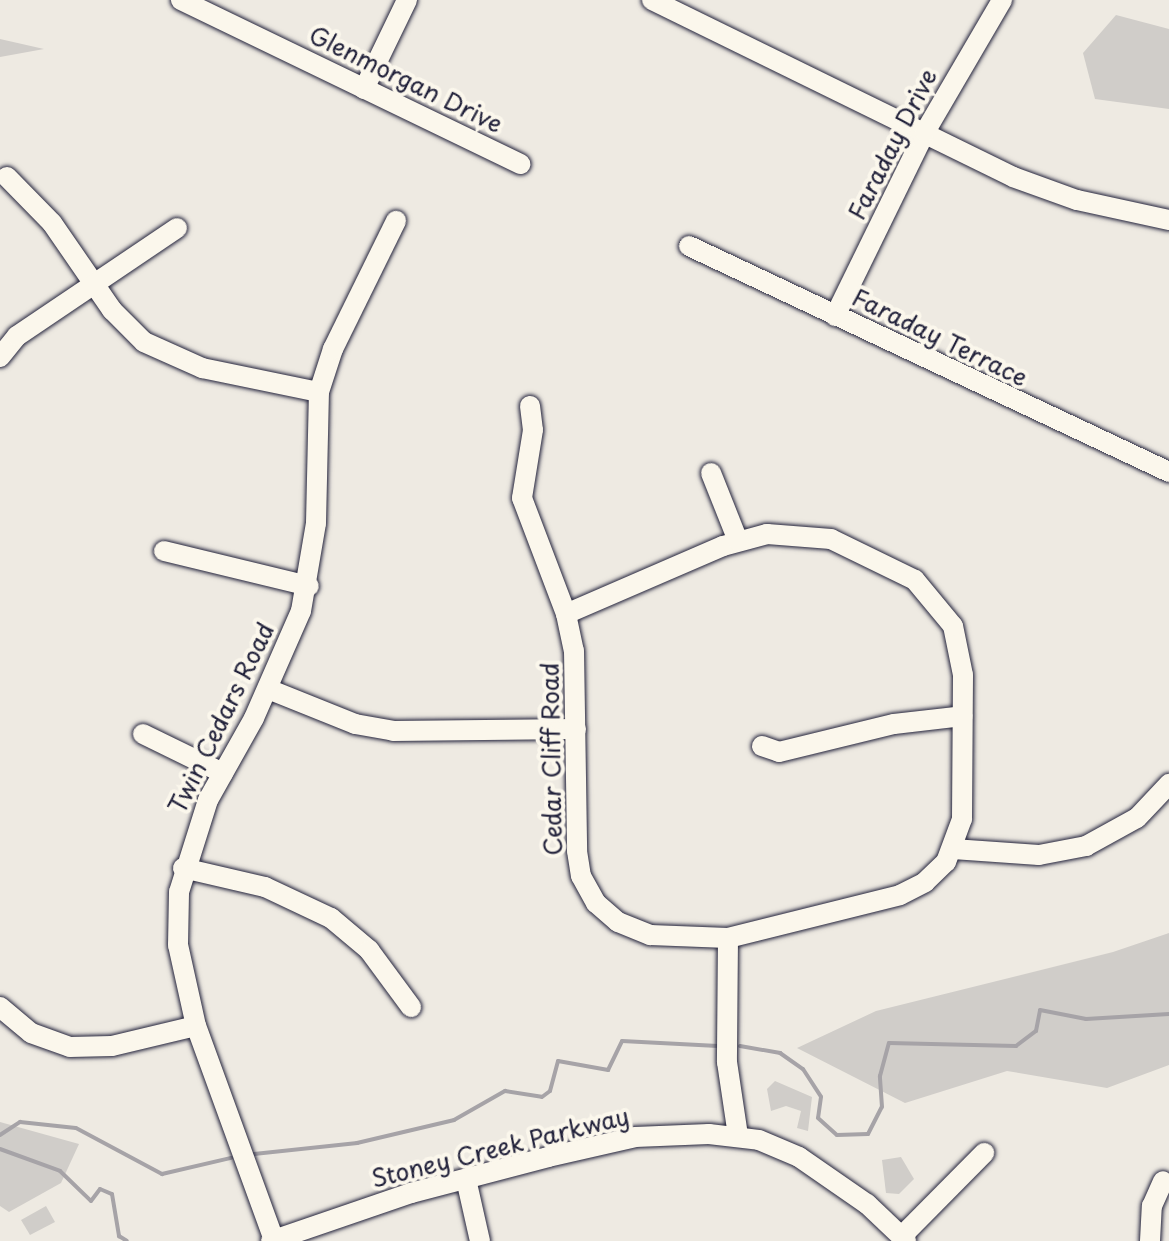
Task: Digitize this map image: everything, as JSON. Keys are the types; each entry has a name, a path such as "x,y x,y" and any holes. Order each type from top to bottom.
{"street":[{"name":"Glenmorgan Drive","path":"182,0 521,164"},
{"path":"364,89 407,0"},
{"path":"652,0 1046,189 1169,220"},
{"name":"Faraday Drive","path":"835,316 925,132 1002,0"},
{"path":"7,177 52,223 129,329 157,350 202,368 319,392"},
{"name":"Twin Cedars Road","path":"272,1240 196,1026 178,945 183,868 223,773 268,689 309,586 316,523 319,392 333,349 396,221"},
{"path":"0,357 17,336 177,228"},
{"name":"Faraday Terrace","path":"689,246 1169,472"},
{"name":"Cedar Cliff Road","path":"530,406 533,430 522,481 524,510 566,614 574,651 577,851 581,876 596,903 618,922 650,935 728,938 900,895 936,873 953,849 962,819 960,644 946,613 915,580 852,546 815,535 767,534 738,541 566,614"},
{"path":"711,473 738,541"},
{"path":"164,551 309,586"},
{"path":"268,689 355,724 393,731 576,729"},
{"path":"762,746 779,752 894,724 963,716"},
{"path":"143,734 223,773"},
{"path":"953,849 1039,855 1086,846 1137,818 1169,784"},
{"path":"183,868 265,887 331,918 369,950 411,1007"},
{"path":"728,938 727,1062 738,1136"},
{"path":"0,1007 31,1033 70,1047 112,1046 196,1026"},
{"name":"Stoney Creek Parkway","path":"272,1240 466,1179 635,1137 738,1136 799,1157 867,1204 904,1239"},
{"path":"904,1239 984,1153"},
{"path":"466,1179 480,1241"},
{"path":"1150,1241 1152,1206 1163,1181"}],"shaded area":[{"path":"1116,15 1169,29 1169,109 1095,99 1083,53"},
{"path":"0,39 44,49 0,57"},
{"path":"1169,933 1169,1065 1107,1088 1007,1071 905,1103 797,1048 876,1011 1113,952"},
{"path":"775,1081 812,1097 808,1131 797,1128 801,1111 786,1106 771,1111 767,1089"},
{"path":"0,1122 79,1144 61,1183 9,1212 0,1206"},
{"path":"901,1157 914,1179 899,1194 886,1193 882,1160"},
{"path":"46,1206 55,1222 30,1235 21,1220"}],"waterway":[{"path":"740,1046 780,1053 803,1069 821,1097 818,1118 837,1135 868,1134 882,1107 880,1076 889,1043 1016,1046 1036,1031 1040,1010 1086,1019 1169,1014"},
{"path":"253,1154 357,1143 454,1120 505,1091 542,1097 550,1091 558,1061 608,1070 622,1041 718,1046"},
{"path":"0,1135 20,1122 76,1128 162,1174 231,1158"},
{"path":"0,1149 60,1171 91,1201 100,1189 112,1194 119,1236 127,1241"}]}
